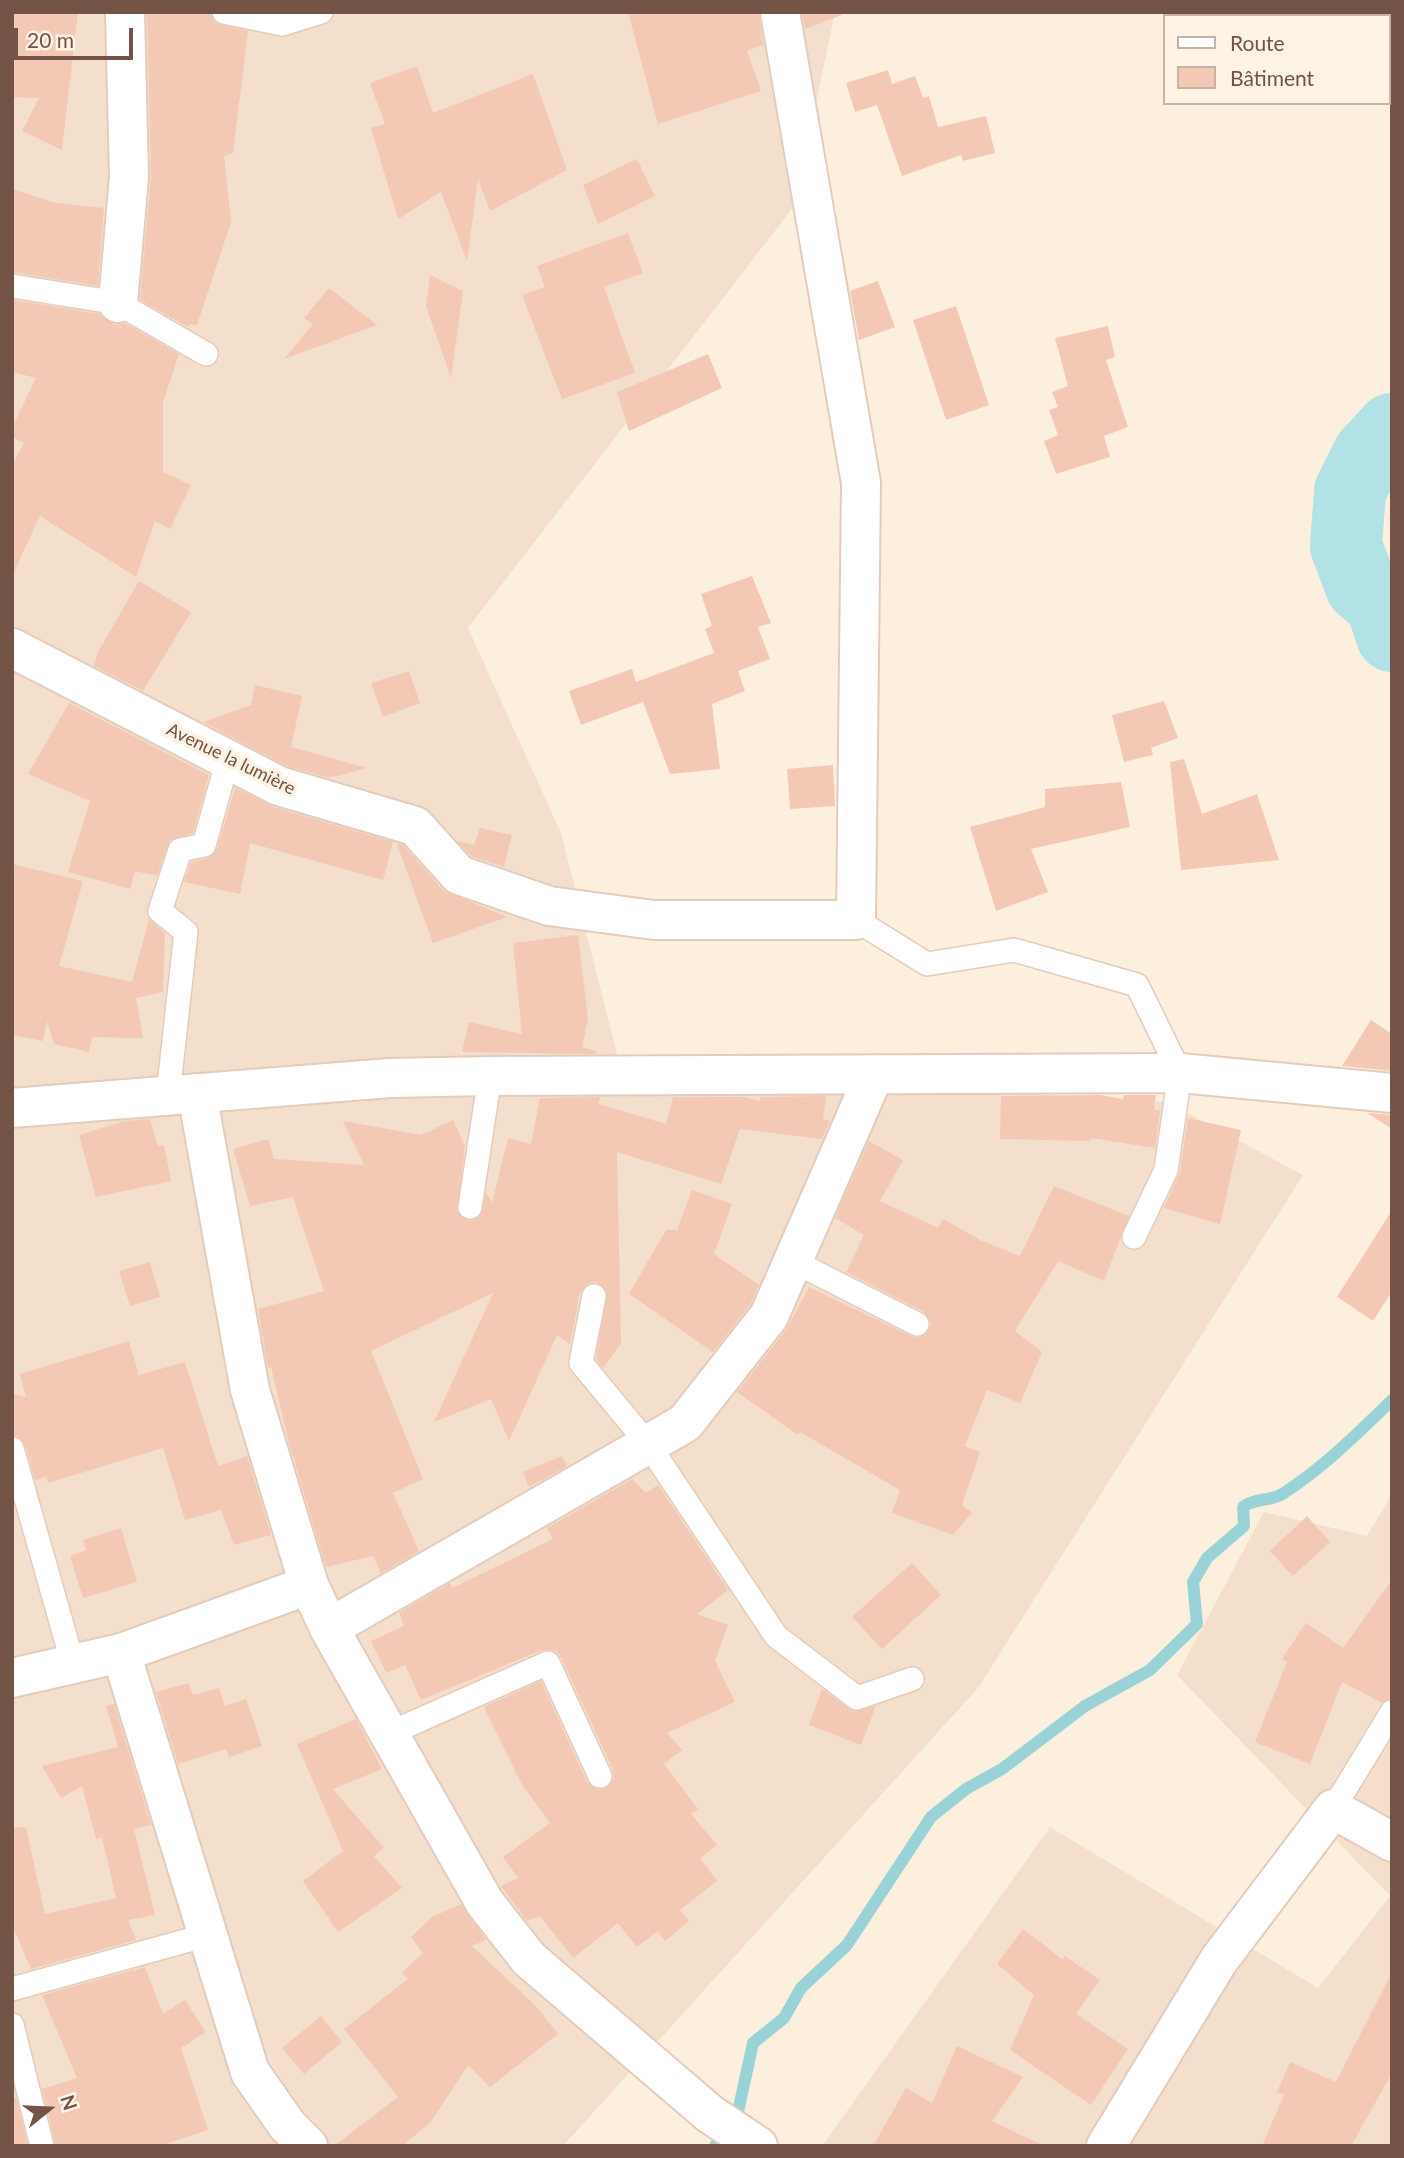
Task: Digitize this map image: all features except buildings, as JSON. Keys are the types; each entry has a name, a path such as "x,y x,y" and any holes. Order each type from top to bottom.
{"street":[{"path":"118,303 129,177 125,12"},
{"path":"780,12 861,483 856,920"},
{"name":"Avenue la lumière","path":"12,648 279,786 415,827 459,875 549,906 654,920 856,920"},
{"path":"12,1108 390,1078 490,1076 1180,1073 1392,1093"},
{"path":"329,1628 685,1423 769,1316 874,1075"},
{"path":"182,1094 250,1390 309,1585 329,1628 485,1903 529,1959 710,2114 754,2143"},
{"path":"12,1678 121,1653 309,1585"},
{"path":"121,1653 250,2072 287,2125 308,2146"},
{"path":"1106,2146 1219,1960 1333,1809 1392,1842"}],"lane":[{"path":"224,12 282,24 321,12"},
{"path":"12,286 118,303 206,354"},
{"path":"182,1094 186,932 160,911 180,850 204,845 228,760"},
{"path":"856,920 927,964 1014,950 1137,985 1180,1073 1166,1170 1134,1237"},
{"path":"470,1207 490,1076"},
{"path":"793,1261 917,1324"},
{"path":"594,1296 581,1363 648,1444 776,1636 857,1698 912,1679"},
{"path":"12,1449 73,1664"},
{"path":"388,1734 548,1663 600,1776"},
{"path":"1333,1809 1392,1712"},
{"path":"12,1989 207,1935"},
{"path":"12,2025 42,2146"}],"shaded area":[{"path":"12,12 835,12 795,205 468,628 561,833 621,1070 1167,1102 1303,1175 978,1688 563,2146 12,2146"},
{"path":"1392,1494 1392,2146 822,2146 1050,1827 1318,1988 1390,1896 1177,1675 1264,1512 1367,1536"}],"waterway":[{"path":"1392,429 1368,455 1350,491 1346,546 1361,586 1381,603 1392,636"},
{"path":"715,2146 738,2112 753,2043 784,2018 801,1988 847,1945 931,1817 966,1789 1002,1769 1085,1706 1150,1670 1197,1624 1193,1582 1207,1558 1244,1526 1243,1507 1279,1496 1299,1483 1340,1450 1392,1400"}]}
